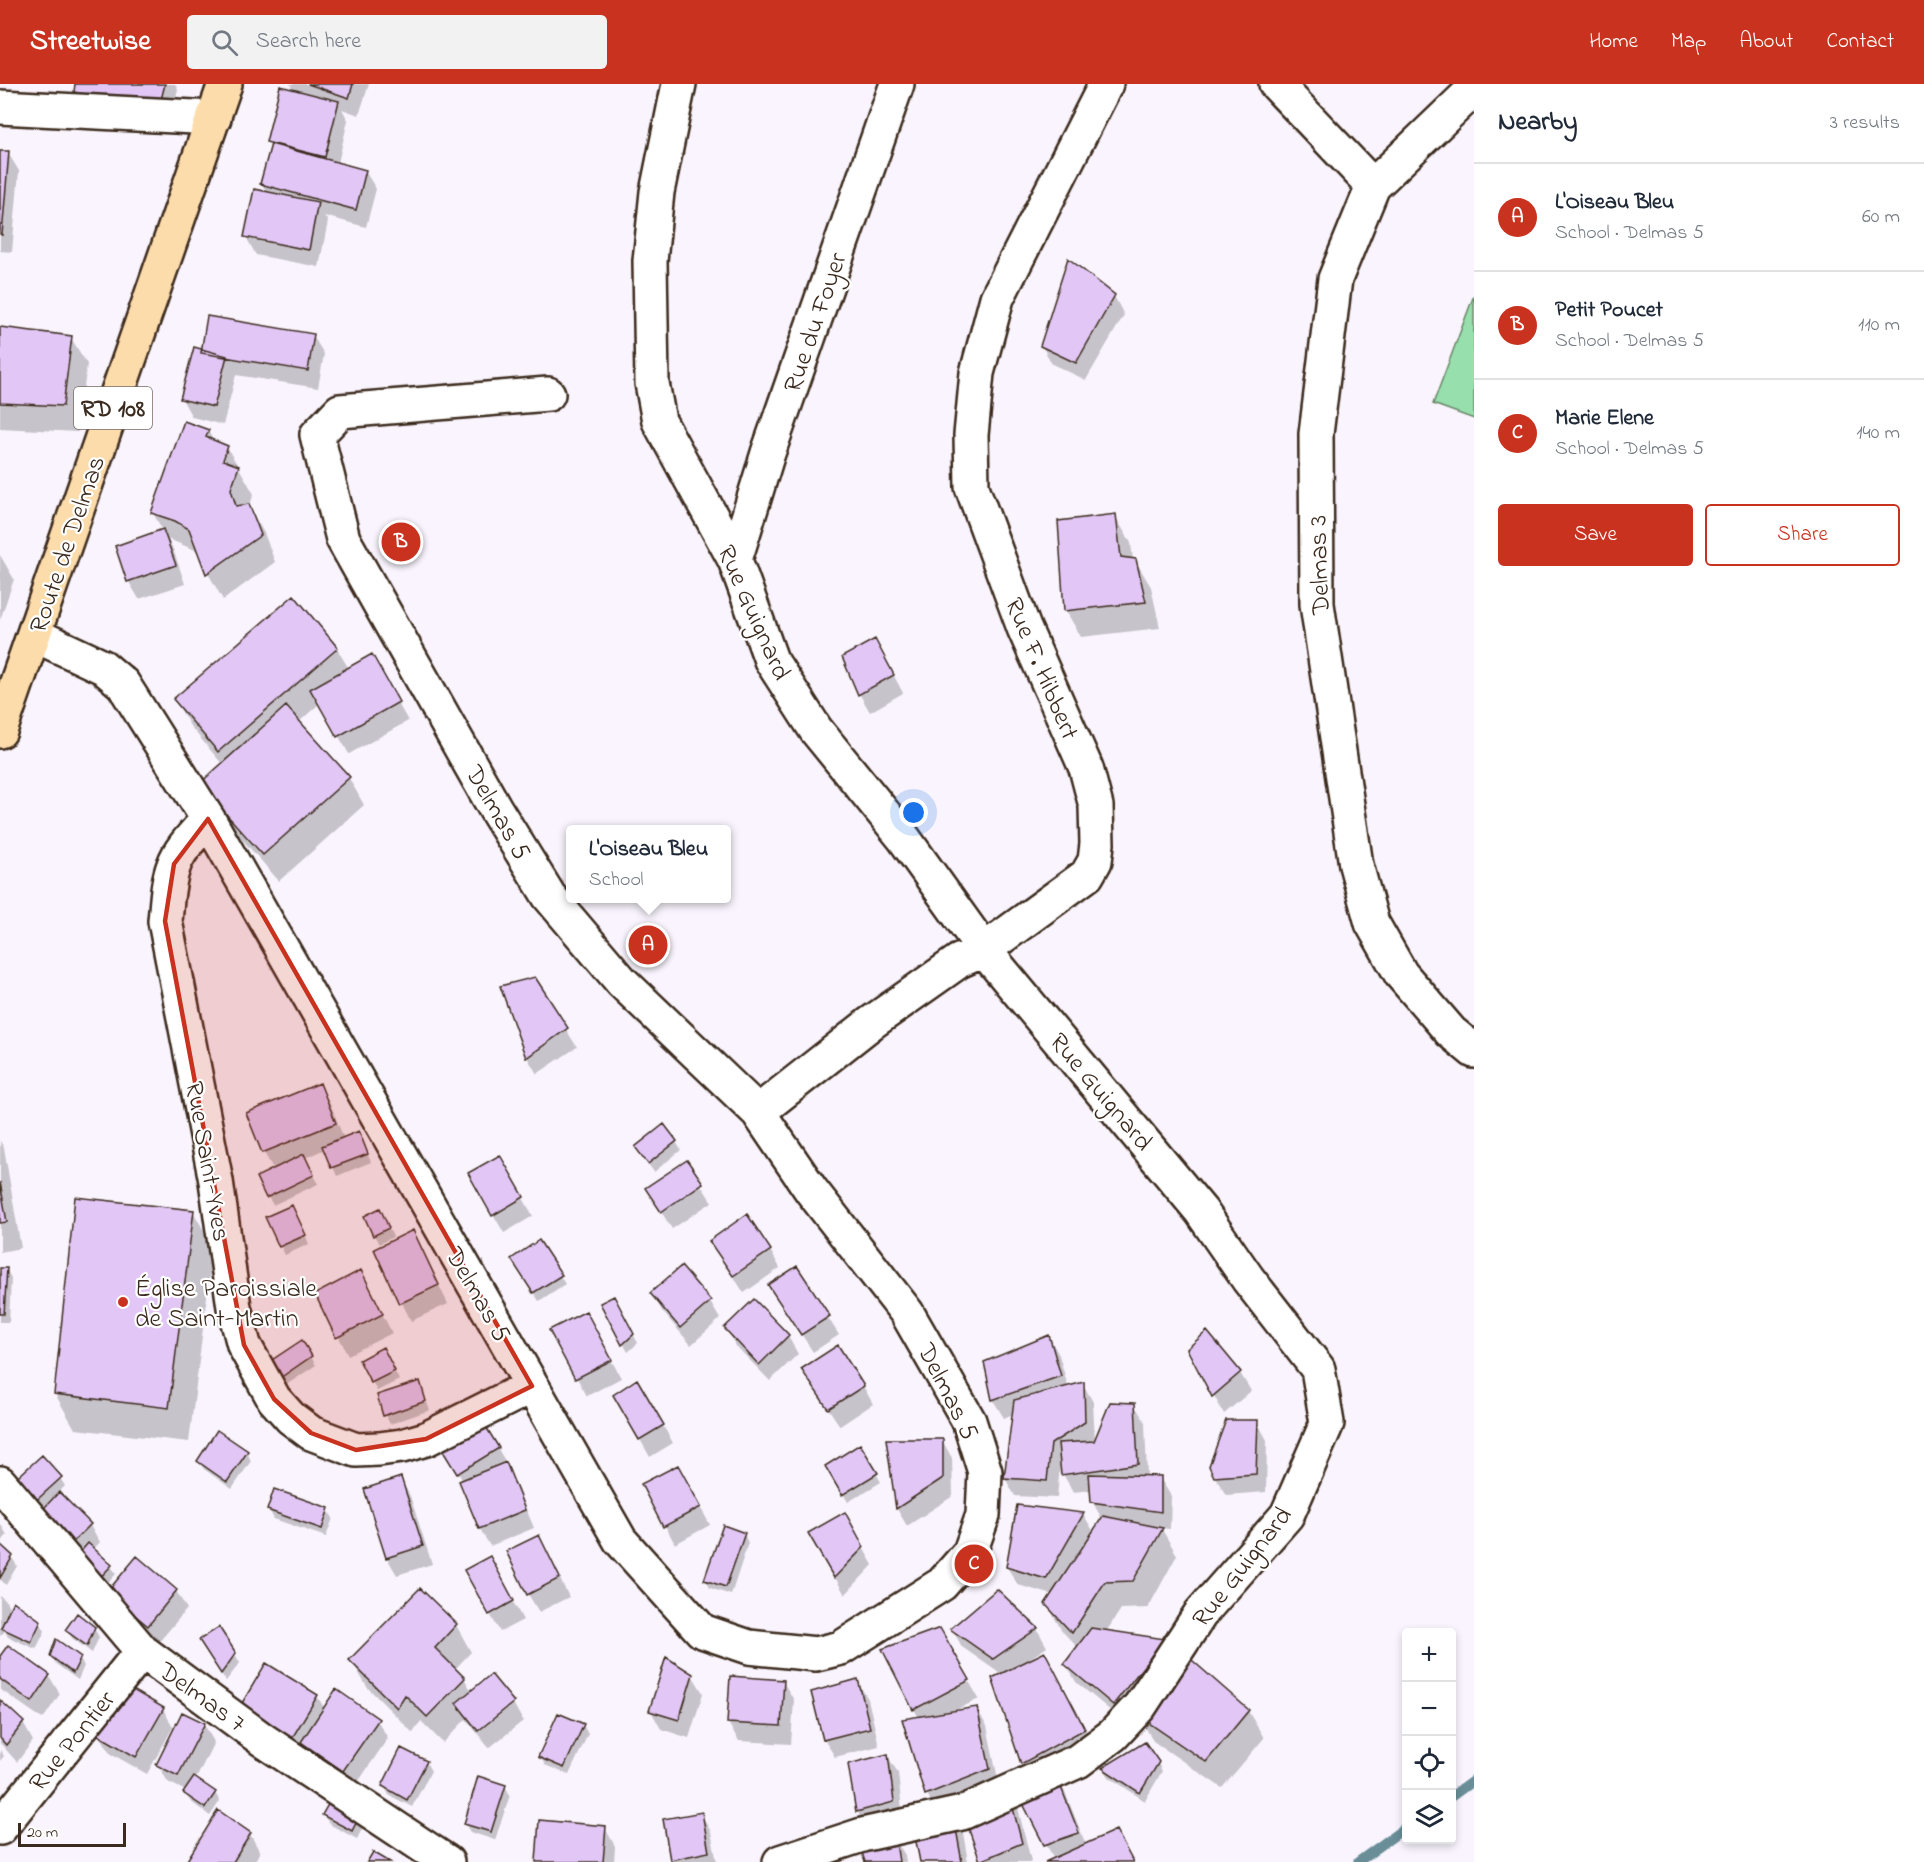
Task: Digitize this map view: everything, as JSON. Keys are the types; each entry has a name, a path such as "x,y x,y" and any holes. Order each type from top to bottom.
{"main road":[{"name":"Route de Delmas","path":"0,731 225,84"}],"street":[{"name":"Rue Guignard","path":"679,84 657,192 650,261 652,383 659,421 735,560 771,660 816,730 903,837 984,950 1202,1211 1248,1279 1318,1369 1327,1423 1287,1515 1201,1613 1140,1706 1113,1735 1078,1761 962,1813 862,1835 780,1862"},
{"name":"Rue du Foyer","path":"735,560 768,453 897,84"},
{"name":"Rue F. Hibbert","path":"758,1112 871,1023 959,961 984,950 1087,875 1095,861 1096,806 1086,768 1024,628 972,488 971,435 977,373 997,298 1106,84"},
{"path":"1276,84 1373,186"},
{"name":"Delmas 3","path":"1474,89 1373,186 1335,279 1316,435 1317,604 1356,864 1372,923 1401,974 1451,1032 1474,1051"},
{"path":"0,106 214,118"},
{"name":"Delmas 5","path":"35,635 103,667 123,684 208,819 620,1540 702,1631 749,1647 816,1654 841,1648 942,1584 970,1552 983,1515 985,1472 969,1421 907,1313 811,1190 758,1112 622,982 549,896 496,810 343,539 316,435 340,411 548,394"},
{"name":"Rue Saint-Yves","path":"208,819 186,844 174,864 168,887 165,921 216,1182 234,1307 244,1345 274,1399 291,1418 311,1433 356,1450 379,1449 402,1446 426,1439 532,1386"},
{"name":"Delmas 7","path":"0,1483 142,1652 263,1740 447,1862"},
{"name":"Rue Pontier","path":"0,1828 142,1652"}],"highlighted area":[{"path":"208,819 532,1386 426,1439 356,1450 311,1433 274,1399 244,1345 165,921 174,864"}],"green space":[{"path":"1474,295 1474,419 1433,404"}],"building":[{"path":"75,84 165,84 159,108 74,92"},
{"path":"308,84 353,84 349,98"},
{"path":"280,86 339,101 325,157 266,142"},
{"path":"271,144 366,170 356,210 260,184"},
{"path":"0,151 9,151 2,235 0,234"},
{"path":"254,189 318,202 309,250 244,237"},
{"path":"1068,258 1115,295 1076,363 1040,346"},
{"path":"207,316 314,334 308,371 201,353"},
{"path":"0,327 72,336 63,406 0,403"},
{"path":"194,347 227,356 214,407 180,399"},
{"path":"184,421 209,430 206,437 228,446 223,460 239,466 231,489 236,506 249,504 261,535 206,574 189,529 175,521 151,513"},
{"path":"1116,514 1121,557 1136,559 1146,602 1064,611 1058,521"},
{"path":"163,529 176,565 127,582 115,546"},
{"path":"294,595 338,648 218,752 173,699"},
{"path":"875,639 894,675 858,695 842,657"},
{"path":"372,654 399,702 337,737 310,689"},
{"path":"286,706 350,777 263,855 199,784"},
{"path":"535,977 568,1028 526,1058 500,986"},
{"path":"320,1083 336,1123 262,1153 246,1113"},
{"path":"664,1124 677,1141 648,1164 635,1147"},
{"path":"359,1131 368,1154 331,1168 322,1146"},
{"path":"304,1154 314,1175 266,1198 256,1177"},
{"path":"500,1155 524,1197 492,1216 468,1173"},
{"path":"687,1160 703,1183 661,1212 645,1188"},
{"path":"0,1182 7,1222 0,1223"},
{"name":"Église Paroissiale de Saint-Martin","path":"75,1197 194,1210 169,1408 54,1394"},
{"path":"292,1205 306,1235 279,1247 265,1217"},
{"path":"380,1208 389,1228 373,1236 364,1216"},
{"path":"747,1214 771,1250 733,1276 709,1241"},
{"path":"413,1230 439,1285 399,1304 374,1249"},
{"path":"539,1240 562,1275 533,1293 511,1259"},
{"path":"681,1266 711,1301 680,1328 650,1293"},
{"path":"797,1266 830,1316 801,1335 768,1285"},
{"path":"0,1268 7,1268 4,1314 0,1314"},
{"path":"361,1270 383,1314 336,1338 315,1294"},
{"path":"614,1296 634,1334 622,1345 600,1303"},
{"path":"754,1299 789,1335 759,1365 724,1328"},
{"path":"586,1311 612,1360 575,1379 549,1330"},
{"path":"1207,1331 1241,1372 1212,1397 1187,1349"},
{"path":"1049,1335 1061,1376 992,1400 984,1362"},
{"path":"302,1340 312,1356 280,1378 269,1362"},
{"path":"838,1345 864,1386 828,1409 801,1369"},
{"path":"383,1347 395,1371 371,1383 359,1360"},
{"path":"637,1379 664,1425 639,1440 613,1395"},
{"path":"420,1381 426,1401 383,1416 377,1395"},
{"path":"1084,1382 1085,1422 1051,1444 1047,1481 1004,1478 1014,1400"},
{"path":"1110,1402 1135,1403 1138,1464 1061,1475 1058,1443 1094,1441"},
{"path":"477,1412 499,1448 457,1474 435,1438"},
{"path":"1226,1420 1258,1420 1256,1474 1214,1477 1209,1466"},
{"path":"217,1430 248,1451 227,1482 197,1461"},
{"path":"886,1439 943,1439 943,1478 896,1509"},
{"path":"860,1444 878,1473 842,1495 825,1466"},
{"path":"42,1455 62,1477 28,1508 8,1486"},
{"path":"506,1462 525,1510 479,1529 459,1481"},
{"path":"678,1465 701,1507 663,1527 641,1484"},
{"path":"1089,1474 1161,1476 1161,1512 1091,1502"},
{"path":"401,1477 423,1546 386,1558 364,1489"},
{"path":"274,1489 329,1508 322,1529 267,1510"},
{"path":"59,1492 91,1524 72,1543 62,1533 29,1524"},
{"path":"1017,1505 1084,1513 1046,1579 1006,1567"},
{"path":"845,1512 864,1547 834,1578 808,1533"},
{"path":"1103,1516 1163,1528 1133,1581 1105,1582 1072,1633 1045,1604"},
{"path":"723,1525 745,1533 726,1587 704,1580"},
{"path":"539,1535 560,1578 527,1595 506,1551"},
{"path":"88,1543 112,1565 94,1584 71,1563"},
{"path":"0,1544 13,1556 0,1578"},
{"path":"137,1556 177,1590 148,1626 107,1592"},
{"path":"490,1556 514,1601 489,1615 464,1570"},
{"path":"420,1588 457,1624 435,1648 465,1678 427,1717 405,1695 397,1708 349,1660"},
{"path":"997,1589 1038,1628 993,1659 950,1629"},
{"path":"13,1601 41,1621 31,1642 1,1628"},
{"path":"77,1613 95,1627 87,1646 65,1630"},
{"path":"219,1627 236,1653 221,1674 199,1640"},
{"path":"940,1628 970,1680 913,1710 882,1649"},
{"path":"1091,1628 1165,1639 1113,1705 1064,1664"},
{"path":"56,1639 81,1657 73,1673 50,1656"},
{"path":"8,1645 50,1675 32,1702 0,1679 0,1656"},
{"path":"1045,1652 1085,1729 1021,1764 992,1678"},
{"path":"1185,1654 1249,1710 1206,1762 1136,1714"},
{"path":"666,1657 693,1674 679,1720 649,1711"},
{"path":"266,1663 318,1695 291,1740 239,1708"},
{"path":"491,1674 514,1702 478,1731 456,1703"},
{"path":"730,1676 784,1680 781,1726 727,1723"},
{"path":"858,1679 870,1728 823,1740 811,1692"},
{"path":"126,1686 164,1708 136,1757 98,1735"},
{"path":"336,1689 379,1719 343,1771 301,1742"},
{"path":"0,1700 24,1722 6,1745 0,1738"},
{"path":"977,1707 990,1769 925,1795 902,1719"},
{"path":"182,1712 205,1723 178,1776 156,1765"},
{"path":"558,1713 584,1724 564,1768 538,1757"},
{"path":"1145,1742 1159,1762 1140,1793 1102,1768"},
{"path":"401,1748 427,1761 407,1800 382,1786"},
{"path":"888,1754 894,1802 856,1812 848,1764"},
{"path":"1055,1772 1079,1833 1044,1845 1014,1786"},
{"path":"478,1776 506,1785 491,1832 464,1824"},
{"path":"194,1777 216,1792 205,1808 183,1793"},
{"path":"1006,1781 1022,1843 980,1861 957,1796"},
{"path":"330,1801 359,1817 352,1831 322,1815"},
{"path":"951,1801 962,1862 920,1862 909,1806"},
{"path":"218,1810 251,1833 233,1862 186,1862"},
{"path":"702,1812 709,1852 670,1860 663,1819"},
{"path":"539,1820 606,1826 603,1862 536,1862"},
{"path":"1116,1830 1133,1862 1045,1862"},
{"path":"895,1836 899,1862 865,1862 858,1841"},
{"path":"373,1852 390,1862 367,1862"}],"waterway":[{"path":"1456,1793 1474,1780"},
{"path":"1358,1862 1402,1830"}],"place":[{"name":"Petit Poucet","path":"401,542"},
{"name":"L'Oiseau Bleu","path":"648,945"},
{"name":"Église Paroissiale de Saint-Martin","path":"123,1302"},
{"name":"Marie Elene","path":"974,1564"}]}
